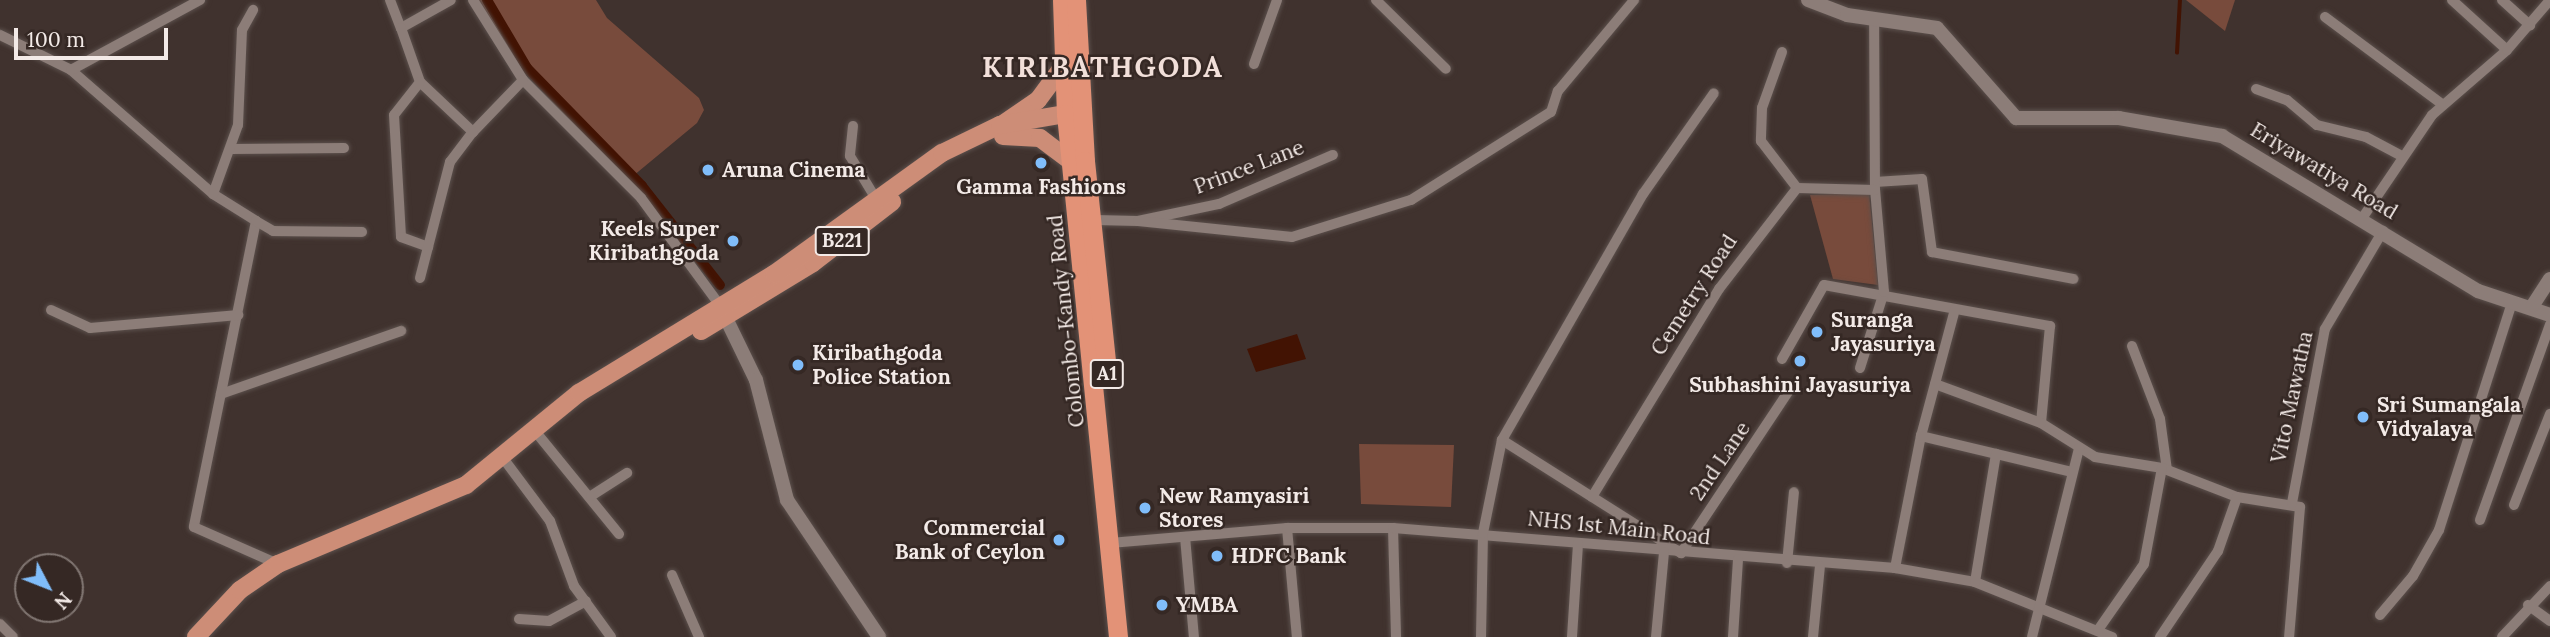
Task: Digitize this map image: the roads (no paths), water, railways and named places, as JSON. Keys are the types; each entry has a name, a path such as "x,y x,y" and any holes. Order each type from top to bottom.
{"highway":[{"name":"Colombo-Kandy Road","path":"1062,0 1064,65 1072,121 1095,220 1116,542 1118,637"},
{"name":"Colombo-Kandy Road","path":"1076,0 1072,162 1116,542 1130,637"}],"main road":[{"path":"1002,130 1038,100 1064,65"},
{"name":"B221","path":"724,313 942,153 1002,130 1072,121"},
{"path":"1002,130 1040,138 1072,162"},
{"name":"B221","path":"195,637 240,590 278,564 435,502 503,458 606,376 813,263 931,172 1002,130"}],"street":[{"path":"71,70 200,0"},
{"path":"390,0 420,82 473,132"},
{"path":"401,28 451,0"},
{"path":"473,0 523,80 641,198 724,313 756,380 787,500 879,637"},
{"path":"1254,64 1277,0"},
{"path":"1376,0 1447,69"},
{"path":"1138,221 1292,237 1410,200 1551,112 1558,91 1634,0"},
{"name":"Eriyawatiya Road","path":"1808,0 1874,20 1937,27 2016,118 2119,118 2222,136 2511,306"},
{"path":"2452,0 2507,51"},
{"path":"2502,0 2530,25"},
{"path":"2363,217 2401,156 2443,105 2507,51 2548,1"},
{"path":"213,194 231,149 242,30 253,10"},
{"path":"2325,17 2443,105"},
{"path":"1860,368 1884,292 1875,186 1874,20"},
{"path":"0,36 71,70 213,194 273,231 362,232"},
{"path":"1782,52 1762,108 1761,141 1797,188 1875,186 1922,179 1930,206 1932,252 2073,278"},
{"path":"420,278 450,162 473,132 523,80"},
{"path":"420,82 394,115 401,237 428,247"},
{"path":"2256,89 2287,100 2317,125 2366,137 2401,156"},
{"path":"1481,637 1483,533 1502,440 1643,194 1714,93"},
{"path":"853,126 850,156 876,200"},
{"path":"231,149 345,149"},
{"name":"Prince Lane","path":"1095,220 1138,221 1219,204 1333,155"},
{"name":"Cemetry Road","path":"1592,497 1712,299 1797,188"},
{"path":"256,221 194,527 278,564"},
{"name":"Vito Mawatha","path":"2292,503 2325,329 2383,231"},
{"path":"2533,305 2550,279"},
{"path":"1782,359 1824,285 1884,292 1955,309 2050,326 2041,423"},
{"path":"2380,615 2413,576 2439,530 2511,306 2533,305 2550,315"},
{"path":"1895,568 1921,436 1955,309"},
{"path":"51,310 90,328 238,315"},
{"path":"2480,520 2550,324"},
{"path":"221,394 401,331"},
{"path":"2098,630 2144,564 2164,469 2160,419 2132,346"},
{"path":"1935,384 2041,423 2095,457 2164,469 2237,497 2292,503 2303,514 2289,637"},
{"name":"2nd Lane","path":"1681,553 1790,389"},
{"path":"2514,505 2550,414"},
{"path":"535,432 591,496 619,534"},
{"path":"1921,436 2072,472"},
{"path":"1502,440 1681,553"},
{"path":"2032,637 2042,606 2079,448"},
{"path":"1975,582 1996,454"},
{"path":"503,458 550,521 586,601 611,637"},
{"path":"591,496 627,473"},
{"path":"1787,563 1794,492"},
{"path":"2160,637 2218,551 2237,497"},
{"path":"1287,528 1297,637"},
{"name":"NHS 1st Main Road","path":"1116,542 1287,528 1393,528 1483,533 1820,566 1895,568 1975,582 2042,606 2112,637"},
{"path":"1393,528 1396,637"},
{"path":"1185,537 1194,637"},
{"path":"1572,637 1578,543"},
{"path":"1656,637 1664,552"},
{"path":"1733,637 1738,559"},
{"path":"1814,637 1820,566"},
{"path":"672,575 699,637"},
{"path":"2502,637 2528,605 2550,586"},
{"path":"519,619 549,621 586,601"},
{"path":"2528,605 2550,621"},
{"path":"0,624 13,637"}],"waterway":[{"path":"487,0 527,68 642,186 720,285"},
{"path":"2177,53 2180,0"}],"place":[{"name":"Gamma Fashions","path":"1041,163"},
{"name":"Aruna Cinema","path":"708,170"},
{"name":"Keels Super Kiribathgoda","path":"733,241"},
{"name":"Suranga Jayasuriya","path":"1817,332"},
{"name":"Subhashini Jayasuriya","path":"1800,361"},
{"name":"Kiribathgoda Police Station","path":"798,365"},
{"name":"Sri Sumangala Vidyalaya","path":"2363,417"},
{"name":"New Ramyasiri Stores","path":"1145,508"},
{"name":"Commercial Bank of Ceylon","path":"1059,540"},
{"name":"HDFC Bank","path":"1217,556"},
{"name":"YMBA","path":"1162,605"}],"district":[{"name":"KIRIBATHGODA","path":"1103,67"}]}
